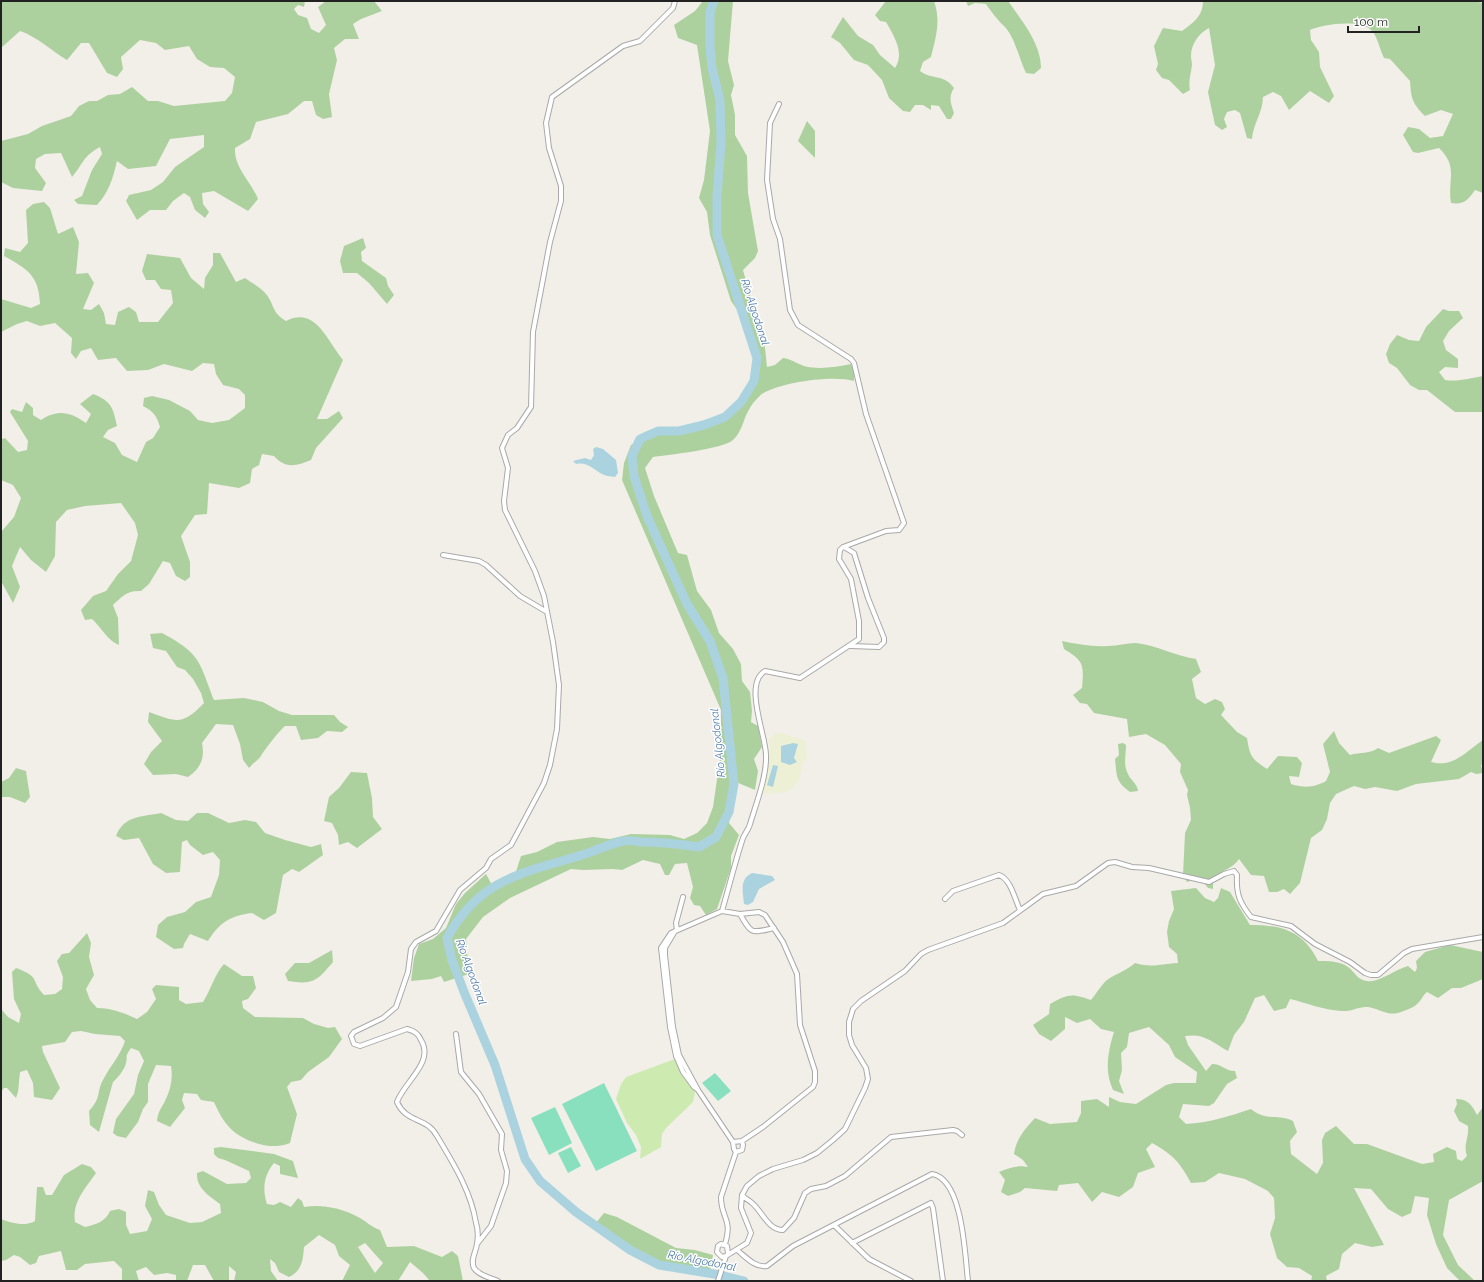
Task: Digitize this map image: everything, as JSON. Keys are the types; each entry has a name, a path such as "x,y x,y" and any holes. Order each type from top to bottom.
{"street":[{"path":"498,1281 477,1271 474,1267 474,1255 477,1244 477,1225 470,1198 437,1135 429,1125 408,1117 400,1109 397,1102 400,1094 423,1062 426,1053 424,1044 414,1031 407,1029 360,1046 354,1044 351,1036 354,1032 384,1018 396,1007 408,972 411,949 416,942 436,931 460,890 486,868 491,859 511,845 544,782 550,765 557,729 559,685 547,612 535,571 505,510 504,501 508,468 502,448 508,435 516,428 531,407 533,332 550,242 561,201 560,186 549,148 546,123 552,97 623,46 640,41 674,8 675,1"},
{"path":"722,911 744,836 750,824 765,768 765,743 756,701 756,680 759,674 765,671 800,678 833,655 851,646 859,639 860,634 851,579 838,554 843,547 886,531 899,530 904,523 866,414 852,359 798,325 790,310 780,239 773,219 767,180 770,123 779,104"},
{"path":"843,547 854,553 870,604 884,638 884,642 879,647 851,646"},
{"path":"443,555 479,561 486,565 520,596 547,612"},
{"path":"725,1244 718,1246 716,1252 719,1255 727,1255 737,1250 747,1243 751,1233 741,1208 742,1195 748,1186 759,1176 773,1169 803,1160 817,1153 844,1129 868,1079 866,1068 852,1045 849,1035 849,1022 853,1010 861,1000 905,971 914,961 928,950 1003,922 1043,894 1076,886 1103,866 1115,862 1132,868 1149,868 1195,880 1209,882 1224,874 1234,871 1237,875 1237,894 1251,917 1291,926 1315,944 1350,962 1365,973 1371,975 1378,975 1404,953 1412,949 1483,937"},
{"path":"945,899 952,891 999,875 1009,884 1020,910"},
{"path":"676,931 676,923 683,897"},
{"path":"725,1244 729,1228 721,1204 721,1197 736,1152 733,1142 698,1090 683,1072 676,1056 660,955 661,948 671,933 722,911 740,914 760,912 766,914 792,960 797,974 800,1025 815,1072 815,1082 806,1092 742,1141 737,1140 733,1142"},
{"path":"740,914 751,931 755,932 774,928"},
{"path":"456,1034 461,1072 479,1094 502,1134 501,1150 507,1171 506,1183 491,1226 477,1244"},
{"path":"742,1195 753,1203 765,1220 778,1230 783,1230 794,1218 805,1193 811,1189 826,1186 845,1176 891,1137 953,1130 957,1130 962,1135"},
{"path":"736,1152 742,1150 742,1141"},
{"path":"737,1250 756,1265 762,1267 767,1266 794,1246 932,1174 940,1177 954,1196 960,1217 968,1281"},
{"path":"852,1244 931,1203 933,1208 943,1281"},
{"path":"834,1225 869,1259 910,1281"},
{"path":"718,1281 729,1248 725,1244"}],"green space":[{"path":"1,1 305,1 304,7 298,5 294,9 298,15 307,18 311,29 319,33 326,25 318,7 326,1 374,1 382,11 361,19 353,24 359,39 345,39 334,48 337,60 329,94 332,117 323,119 316,115 312,101 304,101 288,114 256,122 250,139 235,148 237,162 258,199 248,211 214,191 202,193 203,204 209,212 205,218 195,210 190,197 184,193 173,201 166,210 150,210 137,220 126,201 129,195 151,190 163,182 175,167 204,147 204,135 170,139 156,166 128,169 117,161 105,195 97,205 78,204 74,200 82,196 92,170 102,154 100,147 86,157 72,177 61,153 45,154 36,159 35,168 46,183 42,191 13,188 1,182 1,141 28,134 42,126 71,116 79,106 89,101 97,101 108,95 120,94 132,87 148,101 158,101 174,106 225,101 232,93 235,77 224,68 210,67 197,59 189,46 165,50 156,43 140,40 121,57 123,69 117,77 107,73 89,43 81,43 67,60 38,40 20,31 1,48"},
{"path":"703,1 733,1 728,61 734,85 731,95 735,115 735,135 747,156 748,193 758,251 755,258 743,270 765,348 767,367 775,365 783,358 804,366 816,368 851,364 854,372 854,381 845,379 821,379 781,386 762,394 752,405 739,433 733,440 707,449 653,457 645,468 654,496 678,553 687,555 697,591 711,610 719,633 733,649 741,664 742,681 750,692 752,711 751,722 758,726 762,747 754,759 758,771 755,790 736,782 729,823 739,835 731,856 731,868 717,909 706,915 700,906 694,905 690,898 693,887 687,863 675,864 669,875 665,875 660,864 643,860 622,870 571,869 510,898 483,917 466,939 469,974 444,982 441,976 432,979 411,981 414,958 419,944 433,939 446,928 456,904 465,893 486,874 494,889 513,881 521,856 537,852 557,842 593,837 610,839 631,834 670,835 684,839 697,833 707,823 713,807 721,752 721,710 622,480 624,463 631,445 652,435 693,432 720,422 742,402 755,381 758,357 748,325 731,301 710,235 707,212 699,198 704,180 710,131 697,45 678,38 674,25 695,11"},
{"path":"886,1 934,1 937,15 936,36 931,57 923,62 920,71 930,76 946,80 954,88 952,91 951,104 954,113 951,119 947,119 939,106 931,105 931,110 923,105 915,105 910,112 903,111 889,98 882,80 868,65 854,60 840,43 831,37 843,17 858,36 873,45 880,55 895,68 899,56 897,45 886,22 880,21 875,15"},
{"path":"966,1 1008,1 1025,24 1034,41 1038,50 1041,68 1034,74 1026,73 1011,36 986,4 975,3 968,6"},
{"path":"1203,1 1473,1 1483,3 1483,193 1475,190 1465,201 1451,203 1451,168 1445,155 1439,148 1418,153 1413,152 1403,135 1408,127 1419,129 1430,138 1443,136 1453,114 1441,110 1425,116 1413,100 1410,81 1390,59 1384,58 1373,32 1361,25 1333,24 1310,30 1311,40 1319,52 1320,67 1334,96 1329,103 1310,91 1289,110 1281,96 1273,92 1263,97 1263,102 1254,128 1252,139 1247,138 1240,113 1235,110 1227,112 1224,119 1227,127 1222,130 1215,125 1208,92 1215,65 1209,28 1199,36 1192,47 1192,65 1189,81 1190,90 1183,94 1169,80 1162,78 1156,70 1158,64 1154,46 1163,28 1182,31 1197,19 1203,6"},
{"path":"807,121 815,131 815,158 798,141"},
{"path":"44,202 50,208 58,234 73,227 79,242 76,274 88,273 94,283 83,309 91,310 99,304 104,313 106,324 115,325 118,312 129,307 136,312 139,322 158,322 173,303 171,290 161,289 155,280 146,280 142,271 147,254 180,258 191,278 204,289 205,278 213,265 213,253 220,253 236,282 245,278 259,287 269,298 278,315 286,321 296,318 305,318 313,322 326,335 343,360 317,419 327,419 339,411 343,418 316,448 311,460 301,464 287,465 282,463 274,456 262,454 259,465 252,469 250,483 239,488 209,483 207,514 195,515 181,536 190,562 190,577 185,581 176,576 170,563 163,561 149,584 141,591 132,592 122,596 113,605 118,618 119,645 108,637 92,619 85,620 81,610 93,596 106,591 118,574 131,561 138,535 135,523 121,503 85,506 67,510 56,522 55,556 46,572 31,560 20,547 12,566 20,587 13,603 1,581 1,532 14,517 21,498 13,485 1,480 1,437 2,439 5,438 18,452 27,450 28,441 10,412 12,409 22,412 26,402 33,408 33,415 41,420 53,414 64,413 75,416 86,423 91,414 80,404 93,394 107,402 116,419 117,426 108,430 103,437 115,443 122,455 137,462 146,442 153,438 160,427 154,414 143,406 144,398 152,396 169,400 190,411 198,420 212,423 229,420 245,408 245,395 239,389 223,385 216,374 214,364 203,363 192,371 164,364 148,370 127,371 116,358 98,360 91,348 81,351 76,359 71,353 72,338 55,323 40,326 27,321 1,332 1,299 31,308 40,304 39,294 34,279 25,269 4,256 5,248 20,252 28,243 26,210 33,204"},
{"path":"363,238 366,248 361,252 362,261 386,278 388,286 394,295 387,304 369,283 357,273 343,273 340,261 344,246"},
{"path":"1443,309 1449,311 1459,311 1463,318 1449,331 1443,341 1446,350 1458,359 1458,368 1445,367 1439,372 1445,380 1459,380 1483,376 1483,412 1455,412 1427,390 1419,390 1410,385 1397,368 1389,363 1386,354 1390,344 1397,335 1409,340 1419,341 1426,327"},
{"path":"162,633 175,640 192,653 201,667 214,700 244,698 263,702 279,711 292,715 334,715 340,722 348,727 342,732 327,731 318,738 301,740 296,726 285,726 249,768 243,760 240,744 233,725 216,724 202,743 203,753 201,762 192,774 188,777 176,774 153,775 144,764 151,752 162,741 148,722 149,712 173,720 179,720 190,716 204,703 201,693 193,679 185,670 177,667 166,651 153,648 150,634"},
{"path":"1062,641 1096,646 1112,646 1129,643 1144,644 1181,656 1196,659 1201,672 1192,679 1196,698 1205,704 1215,699 1222,702 1225,709 1221,715 1237,732 1247,738 1252,757 1267,769 1278,756 1297,757 1302,763 1299,777 1289,776 1291,784 1309,787 1326,781 1330,772 1323,744 1334,731 1339,743 1350,755 1368,752 1378,748 1389,753 1436,736 1441,740 1431,762 1439,763 1446,763 1459,758 1483,740 1483,764 1481,765 1483,773 1476,774 1471,772 1459,779 1416,784 1397,791 1375,787 1365,789 1354,786 1336,794 1330,803 1327,819 1322,830 1311,838 1300,883 1290,894 1284,889 1277,892 1269,892 1264,876 1251,875 1239,859 1234,865 1213,879 1213,889 1208,888 1200,878 1187,882 1183,875 1185,833 1191,820 1187,795 1188,790 1180,772 1181,764 1165,745 1146,734 1129,737 1127,719 1094,713 1087,704 1080,703 1073,695 1082,688 1083,674 1081,664 1076,657 1064,649"},
{"path":"778,732 803,740 806,743 807,758 803,762 799,780 793,788 787,792 766,794 763,793 770,754 769,739"},
{"path":"1123,743 1126,745 1126,771 1138,791 1130,792 1122,785 1118,778 1115,759 1119,755 1118,744"},
{"path":"16,768 26,771 30,797 25,803 10,797 1,797 1,782 9,778"},
{"path":"351,772 367,773 372,798 373,817 382,829 357,848 348,842 339,845 338,835 332,823 324,821 329,797 339,788"},
{"path":"161,813 176,820 188,821 197,813 208,813 229,823 245,820 256,822 265,833 285,840 311,847 321,844 323,855 299,872 292,869 283,875 276,913 264,920 252,913 232,918 221,925 212,934 208,941 190,934 183,948 174,949 156,937 158,925 167,917 185,912 196,902 211,897 219,875 220,860 213,852 203,855 190,845 187,840 182,842 180,872 166,873 153,864 139,838 124,840 116,836 119,829 124,824 134,818"},
{"path":"1196,888 1205,898 1214,902 1218,898 1221,888 1230,892 1250,925 1282,928 1298,936 1306,943 1318,961 1338,962 1348,967 1358,977 1367,981 1377,980 1408,966 1415,972 1417,968 1416,961 1425,952 1450,945 1483,952 1483,979 1461,988 1452,988 1438,998 1427,992 1420,1001 1409,1009 1392,1014 1368,1007 1345,1011 1334,1010 1321,1008 1290,999 1286,1008 1274,1011 1264,995 1255,998 1244,1022 1234,1035 1228,1051 1203,1037 1192,1035 1185,1036 1188,1045 1206,1071 1212,1064 1215,1064 1235,1071 1237,1078 1227,1084 1214,1103 1209,1106 1183,1104 1179,1117 1186,1124 1219,1119 1251,1109 1262,1115 1293,1121 1297,1132 1290,1141 1291,1154 1317,1174 1323,1163 1322,1140 1325,1133 1336,1126 1354,1144 1367,1144 1422,1164 1434,1162 1433,1154 1447,1147 1456,1151 1457,1159 1462,1161 1467,1156 1466,1145 1468,1126 1459,1121 1454,1111 1457,1104 1456,1099 1467,1101 1477,1115 1483,1107 1483,1181 1449,1200 1443,1235 1458,1265 1475,1281 1460,1281 1447,1268 1436,1244 1427,1215 1429,1198 1415,1196 1411,1213 1402,1217 1388,1209 1371,1189 1354,1188 1384,1245 1372,1247 1355,1243 1342,1254 1339,1269 1326,1276 1327,1281 1311,1281 1312,1276 1299,1268 1287,1267 1277,1258 1270,1234 1275,1218 1274,1198 1268,1191 1245,1179 1219,1173 1205,1182 1191,1183 1175,1159 1152,1143 1146,1149 1155,1167 1138,1173 1133,1187 1119,1197 1102,1192 1092,1202 1078,1183 1059,1185 1057,1191 1025,1188 1020,1192 1008,1196 1001,1192 1005,1180 999,1172 1013,1167 1028,1167 1023,1160 1014,1154 1024,1130 1035,1118 1050,1124 1077,1122 1081,1113 1081,1101 1097,1099 1109,1107 1109,1097 1120,1102 1136,1104 1166,1085 1174,1083 1196,1083 1197,1072 1175,1057 1169,1045 1149,1027 1129,1033 1127,1047 1121,1053 1122,1070 1119,1081 1124,1094 1113,1090 1110,1083 1108,1061 1114,1032 1101,1029 1090,1019 1077,1023 1065,1017 1065,1029 1051,1041 1039,1034 1033,1025 1049,1014 1050,1004 1066,996 1079,996 1091,1000 1107,980 1135,963 1151,965 1178,963 1177,954 1169,947 1167,932 1169,921 1174,909 1171,891"},
{"path":"87,933 91,943 89,957 94,975 86,989 90,1000 97,1008 118,1011 137,1019 147,1012 156,999 152,989 156,985 179,987 179,1000 186,1004 203,1002 224,964 242,976 253,976 256,988 248,999 242,1001 243,1008 255,1017 303,1018 314,1024 328,1028 335,1027 342,1039 329,1057 308,1072 301,1080 291,1082 287,1087 297,1114 290,1143 267,1146 243,1138 226,1123 214,1102 201,1100 197,1094 184,1093 182,1100 185,1108 170,1127 157,1121 159,1112 169,1092 172,1075 171,1066 156,1065 148,1084 148,1102 143,1109 138,1122 126,1138 117,1136 113,1133 116,1119 134,1094 138,1075 144,1061 139,1051 131,1048 127,1055 124,1068 113,1082 99,1132 90,1125 89,1111 96,1102 101,1084 123,1046 125,1041 120,1036 81,1031 72,1032 65,1042 42,1046 43,1052 60,1088 52,1100 34,1097 33,1083 27,1070 20,1072 16,1098 7,1088 4,1088 1,1092 1,1009 8,1017 19,1023 21,1014 14,999 12,972 16,968 24,971 34,979 44,995 55,994 62,989 63,977 57,961 62,954 69,953"},
{"path":"332,950 333,962 323,974 309,982 288,981 285,974 295,963 309,963"},
{"path":"675,1059 695,1093 693,1102 666,1128 662,1134 661,1147 640,1159 641,1147 636,1135 627,1123 616,1099 621,1084 626,1077"},
{"path":"715,1073 731,1091 718,1101 702,1083"},
{"path":"604,1083 637,1151 596,1171 562,1104"},
{"path":"555,1107 572,1143 549,1155 531,1118"},
{"path":"221,1147 274,1154 293,1161 298,1178 280,1174 280,1166 274,1163 268,1172 264,1188 267,1204 274,1205 280,1202 291,1207 298,1198 302,1201 304,1207 317,1206 331,1208 345,1211 358,1217 380,1230 387,1247 414,1246 442,1257 452,1251 458,1256 463,1281 430,1281 410,1262 398,1281 342,1281 350,1265 339,1256 335,1245 319,1235 304,1247 301,1265 297,1272 289,1277 279,1272 275,1263 270,1259 271,1271 278,1281 234,1281 236,1272 229,1266 229,1281 214,1281 205,1265 193,1265 187,1281 176,1281 176,1275 167,1273 154,1275 146,1267 136,1271 139,1281 122,1281 122,1269 114,1261 85,1264 77,1270 66,1270 61,1251 39,1256 36,1263 30,1265 20,1257 14,1255 1,1261 1,1219 22,1224 35,1221 37,1187 43,1187 46,1195 52,1195 64,1175 82,1164 91,1167 96,1173 80,1196 75,1208 75,1222 85,1227 100,1222 106,1218 110,1211 119,1209 126,1212 126,1225 130,1234 147,1231 152,1219 145,1206 148,1190 154,1192 159,1205 166,1215 190,1223 202,1222 221,1213 220,1204 208,1195 201,1187 197,1178 197,1173 203,1171 227,1184 246,1183 251,1178 249,1171 218,1158 214,1154 214,1148","holes":["365,1243 383,1263 375,1273 358,1247"]},
{"path":"571,1147 581,1166 568,1173 558,1153"},
{"path":"604,1213 617,1217 676,1248 695,1250 713,1255 710,1271 660,1264 630,1249 595,1224"}],"water":[{"path":"596,447 603,449 616,460 618,473 615,477 603,475 587,465 576,464 573,461 585,458 591,460 594,455 593,449"},
{"path":"793,743 798,744 794,758 797,762 790,765 781,762 781,746"},
{"path":"773,765 778,766 773,787 767,785"},
{"path":"752,873 772,876 775,880 759,889 753,902 748,905 744,904 743,882"}],"waterway":[{"name":"Río Algodonal","path":"714,1 710,12 710,47 712,68 720,100 721,144 717,196 717,235 757,358 754,381 741,402 725,417 704,425 679,431 658,431 640,439 632,456 634,476 647,516 687,604 710,641 723,678 734,784 729,812 716,837 699,847 677,844 623,841 540,867 504,881 473,903 460,918 447,938 452,960 464,992 495,1065 525,1159 540,1181 576,1212 630,1250 659,1265 720,1275 744,1281"}]}
